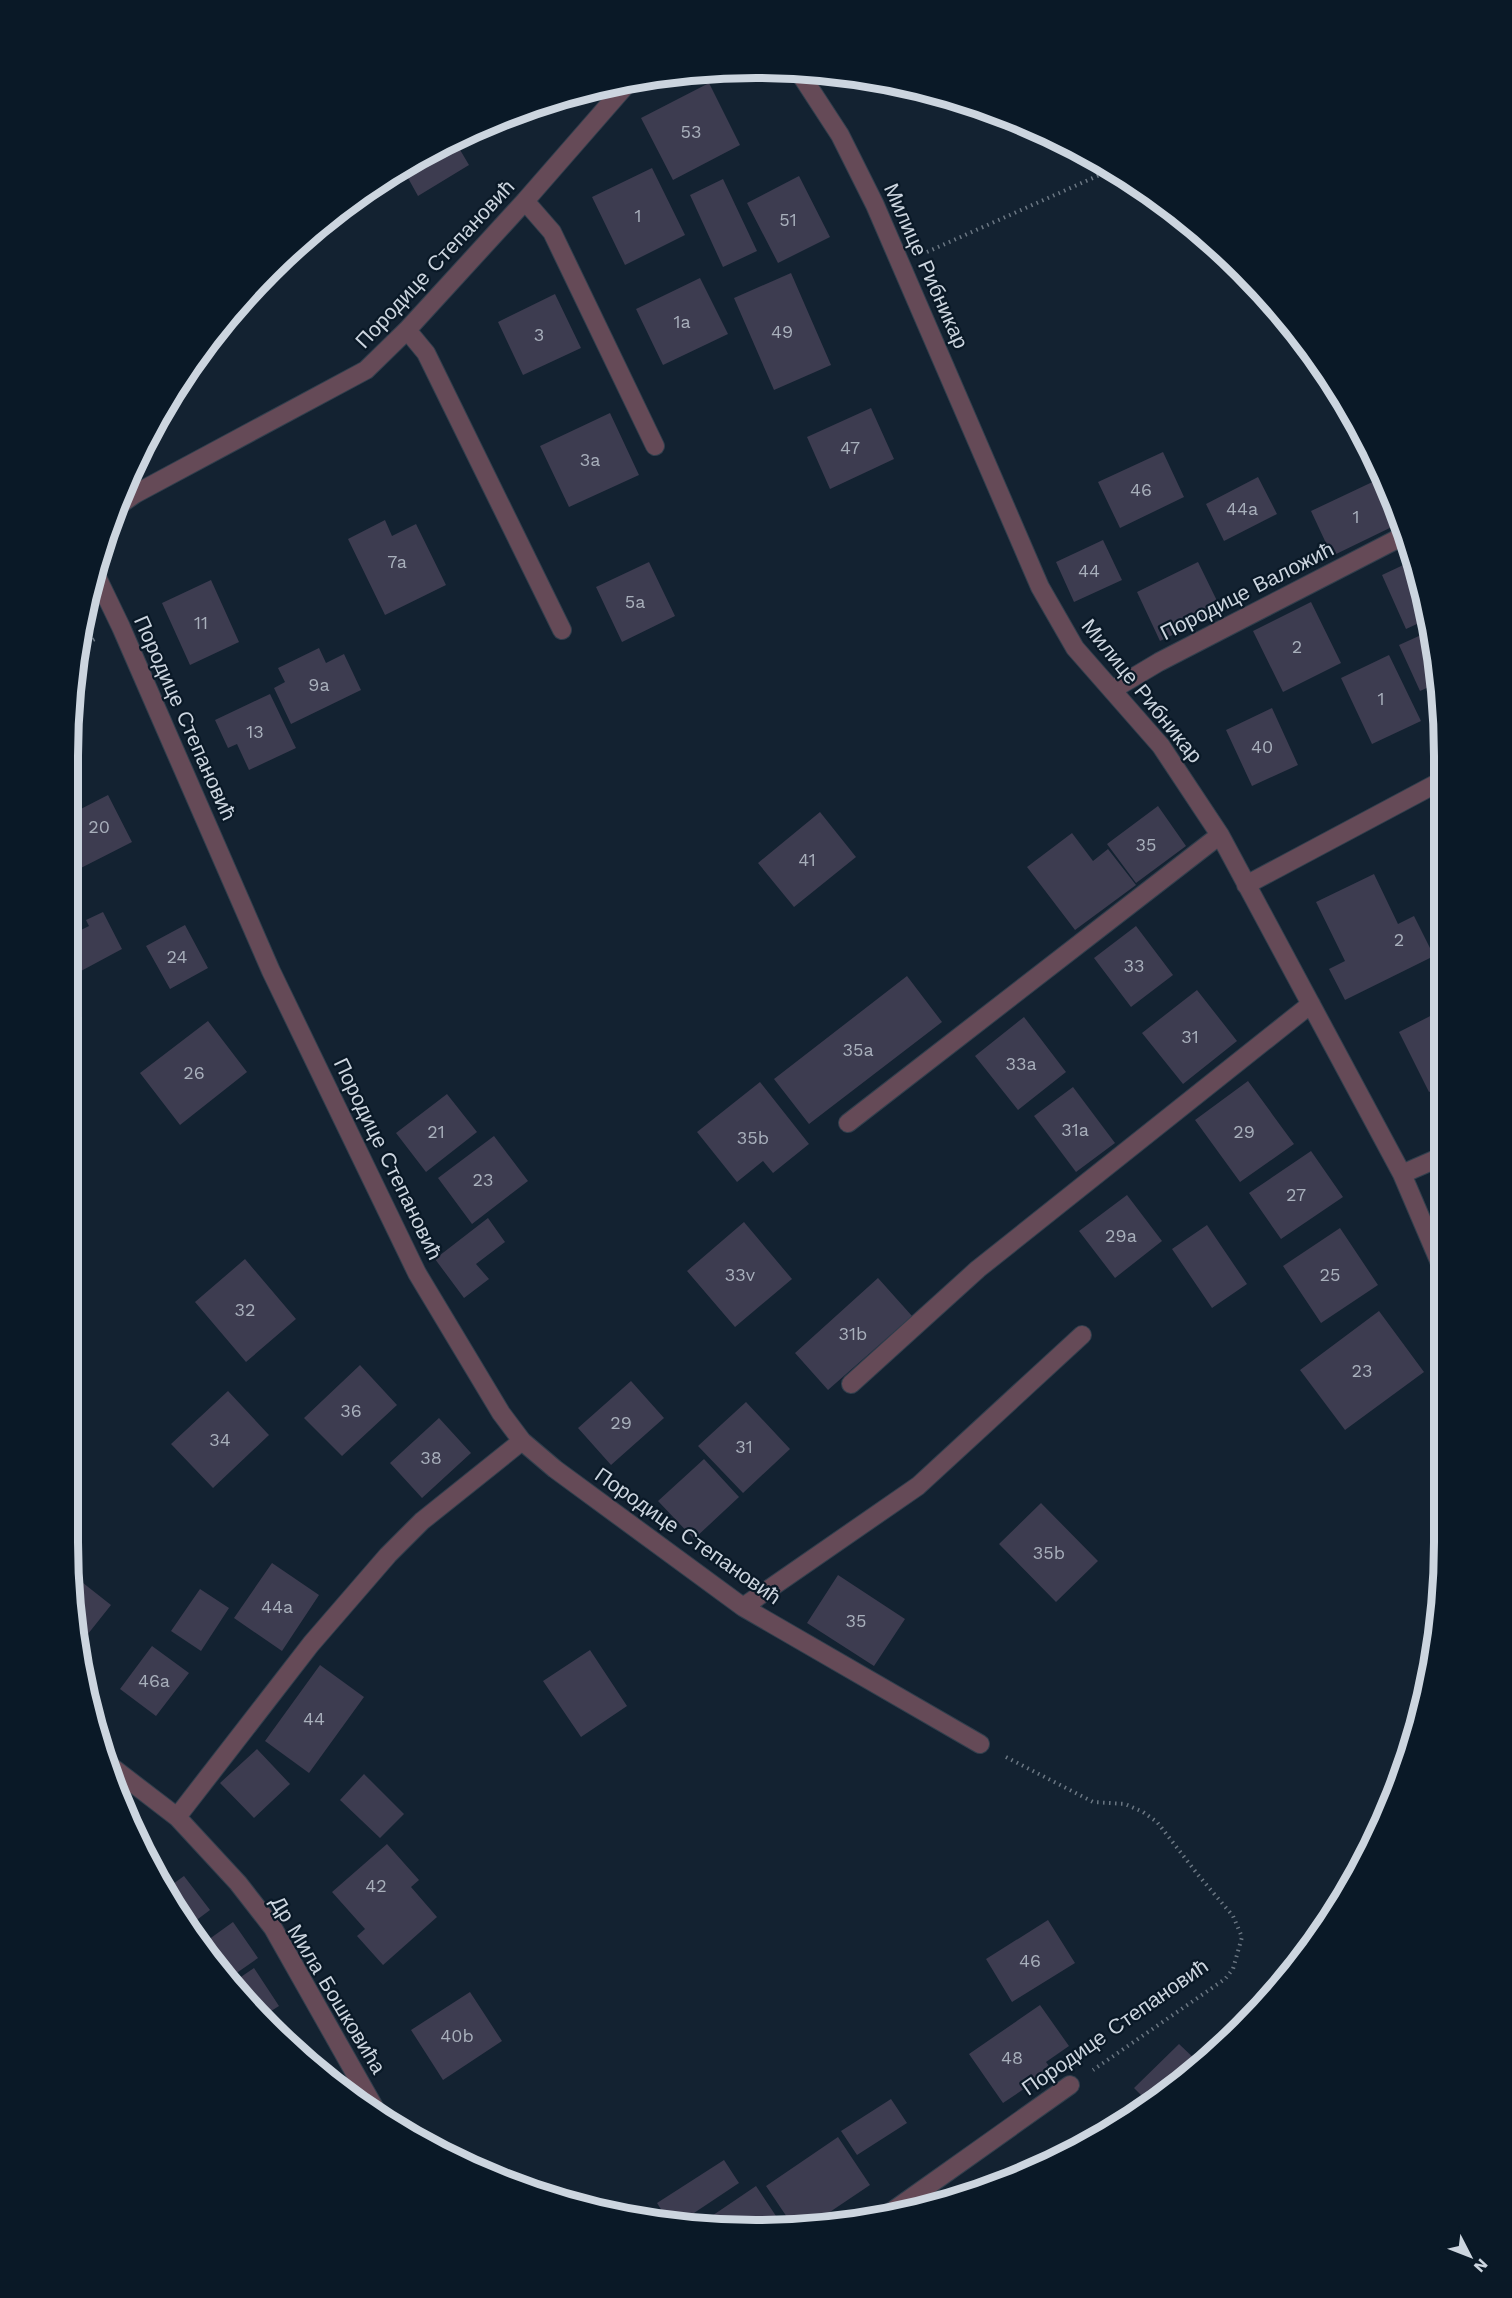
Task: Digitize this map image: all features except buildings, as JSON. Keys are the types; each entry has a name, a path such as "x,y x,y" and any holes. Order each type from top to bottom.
{"street":[{"name":"Милице Рибникар","path":"804,79 840,135 875,205 1040,587 1075,648 1161,746 1220,835 1402,1174 1434,1249"},
{"name":"Породице Степановић","path":"130,498 358,375 407,330 525,201 620,92"},
{"path":"525,201 552,232 655,446"},
{"path":"407,330 426,353 562,630"},
{"name":"Породице Валожић","path":"1112,690 1159,662 1398,539"},
{"name":"Породице Степановић","path":"100,584 272,970 412,1262 476,1374 522,1441 564,1476 743,1607 980,1744"},
{"path":"1245,885 1434,785"},
{"path":"848,1123 1220,835"},
{"path":"851,1384 978,1269 1311,1004"},
{"path":"1402,1174 1434,1160"},
{"path":"743,1607 918,1486 1082,1335"},
{"path":"177,1816 312,1644 388,1555 422,1521 522,1441"},
{"name":"Др Мила Бошковића","path":"119,1772 177,1816 238,1883 273,1928 370,2099"},
{"name":"Породице Степановић","path":"903,2204 1070,2085"}],"path":[{"path":"902,264 1103,174"},
{"name":"Породице Степановић","path":"980,1744 1093,1802 1125,1804 1143,1812 1157,1822 1199,1876 1219,1897 1233,1916 1242,1937 1233,1968 1225,1979 1070,2085"}]}
